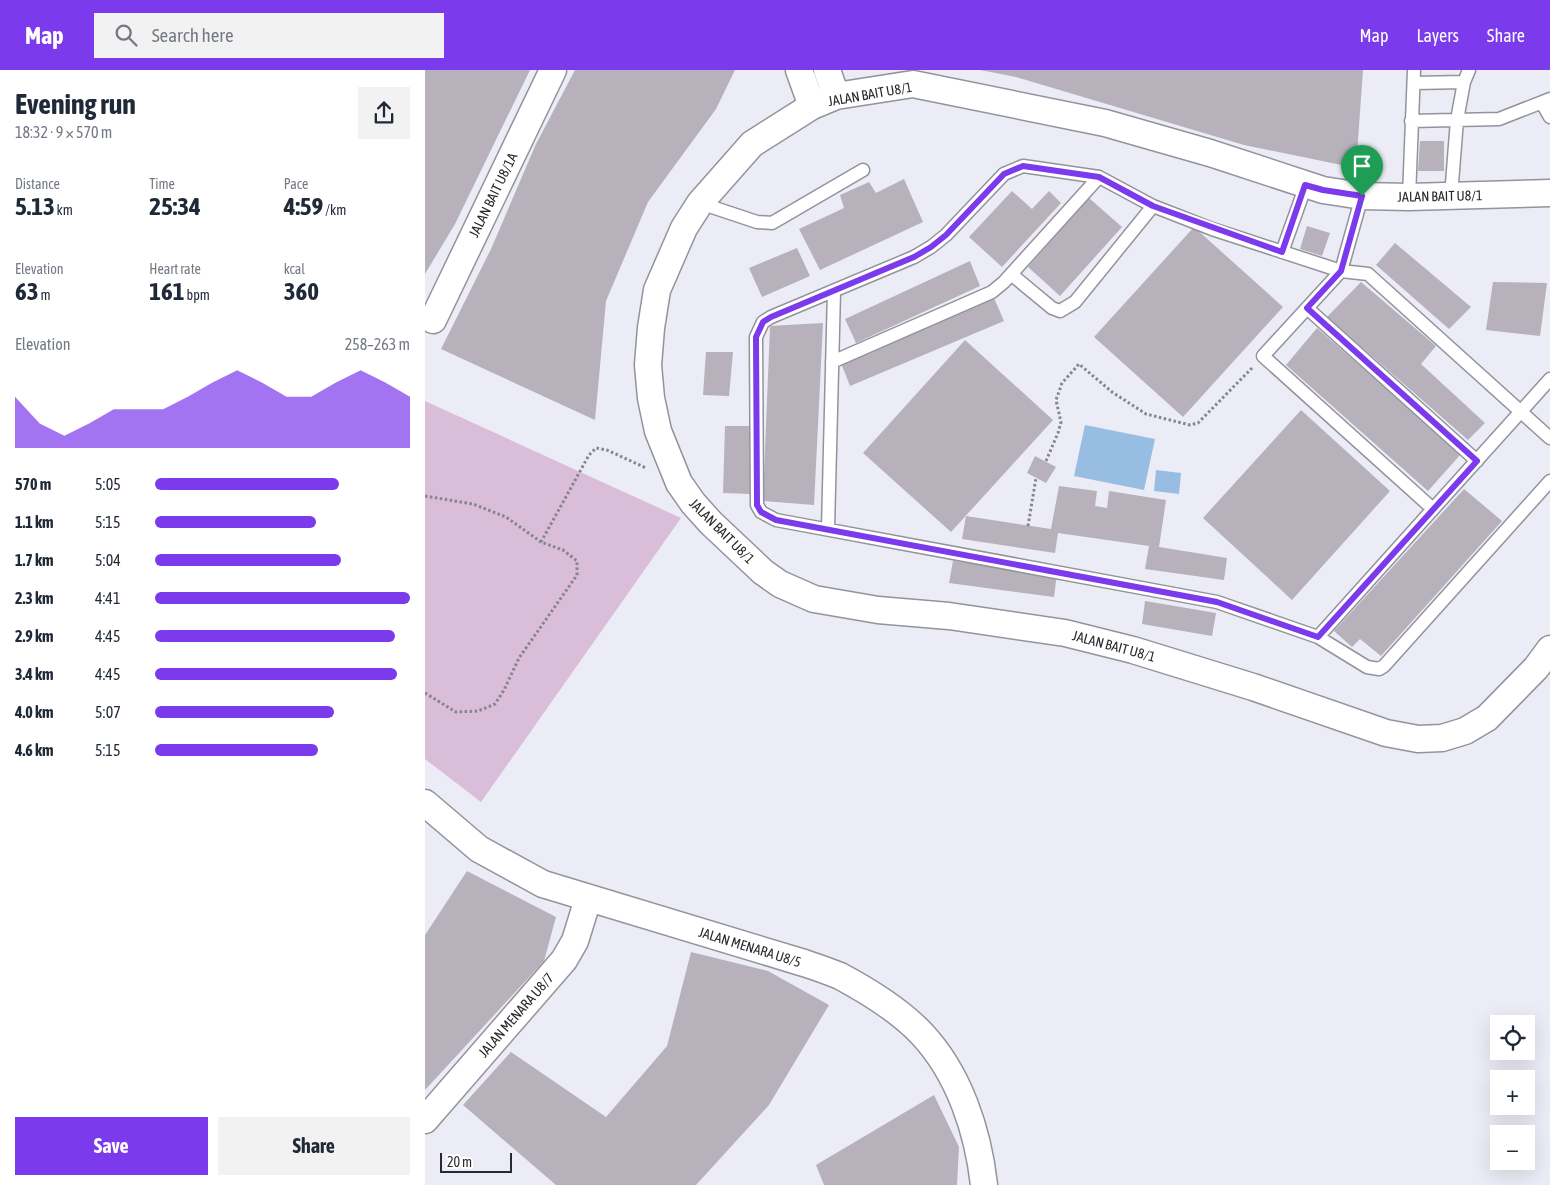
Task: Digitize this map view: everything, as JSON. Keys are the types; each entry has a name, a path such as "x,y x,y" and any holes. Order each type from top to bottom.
{"street":[{"name":"JALAN BAIT U8/1A","path":"433,320 553,70"},
{"path":"799,70 812,106"},
{"path":"827,70 836,96"},
{"name":"JALAN BAIT U8/1","path":"1550,193 1409,197 1362,196 1305,185 1210,153 1105,123 913,84 836,96 812,106 752,144 700,203 684,228 657,290 648,365 651,398 658,431 679,482 693,503 711,523 763,572 781,584 815,599 878,610 949,616 1065,633 1133,650 1387,733 1418,738 1442,738 1465,731 1487,718 1536,668 1550,649"},
{"name":"JALAN MENARA U8/5","path":"425,803 479,849 543,884 804,963 839,976 894,1009 921,1033 941,1058 961,1094 981,1159 984,1185"},
{"name":"JALAN MENARA U8/7","path":"425,1120 564,960 575,941 588,899"}],"lane":[{"path":"1409,197 1414,70"},
{"path":"1451,196 1457,120 1463,82 1469,70"},
{"path":"1413,84 1463,82"},
{"path":"1411,121 1499,119 1546,101 1550,117"},
{"path":"1550,438 1368,274 1341,271 1153,206 1099,177 1023,166 1004,174 946,235 931,247 914,257 771,317 763,322 756,337 757,505 761,512 776,520 828,528 1217,602 1318,637 1367,667 1379,669 1384,666 1550,480"},
{"path":"700,203 757,222 772,223 863,170"},
{"path":"832,362 992,292 1011,274 1099,177"},
{"path":"1282,252 1305,185"},
{"path":"1362,196 1341,271 1263,356 1433,509"},
{"path":"1011,274 1052,308 1060,311 1075,302 1153,206"},
{"path":"828,528 833,291"},
{"path":"1307,308 1477,461"},
{"path":"1318,637 1550,379"}],"path":[{"path":"1046,462 1061,422 1056,400 1062,383 1079,364 1111,392 1146,414 1190,425 1198,423 1263,356"},
{"path":"541,542 589,455 596,448 607,450 679,482"},
{"path":"1028,526 1036,478"},
{"path":"425,496 465,502 505,517 541,542 563,550 577,561 577,575 519,658 504,690 495,704 478,711 456,712 425,693"}],"shaded area":[{"path":"425,401 681,518 481,802 425,759"}],"water":[{"path":"1085,425 1155,439 1144,490 1074,476"},
{"path":"1156,470 1181,473 1179,494 1154,491"}],"building":[{"path":"425,70 530,70 455,224 425,274"},
{"path":"575,70 735,70 716,109 648,202 606,301 595,420 441,349 491,249 536,144"},
{"path":"980,70 1363,70 1356,168 1244,145 1016,77"},
{"path":"1420,141 1444,141 1444,171 1418,171"},
{"path":"904,179 923,222 820,270 799,229 844,208 840,195 869,182 876,193"},
{"path":"1012,191 1032,209 1049,191 1061,203 1002,267 969,237"},
{"path":"1089,198 1122,227 1060,296 1028,267"},
{"path":"1307,226 1330,233 1322,256 1300,249"},
{"path":"1194,227 1283,307 1183,417 1094,337"},
{"path":"1395,243 1471,307 1449,329 1376,265"},
{"path":"797,248 810,276 762,297 749,268"},
{"path":"970,261 980,286 856,343 845,319"},
{"path":"1361,282 1436,346 1421,364 1485,423 1468,440 1327,317"},
{"path":"1493,282 1547,283 1540,336 1486,330"},
{"path":"994,298 1004,321 850,386 841,363"},
{"path":"823,323 814,505 763,501 770,326"},
{"path":"1317,328 1461,454 1428,491 1286,365"},
{"path":"965,340 1053,420 951,532 863,453"},
{"path":"706,352 733,352 729,396 703,395"},
{"path":"1301,410 1390,491 1292,600 1203,518"},
{"path":"725,426 753,426 751,494 723,493"},
{"path":"1035,456 1056,467 1046,483 1027,473"},
{"path":"1059,486 1097,491 1095,506 1107,508 1109,491 1166,500 1159,547 1227,558 1224,580 1145,569 1149,546 1058,533 1055,553 962,539 966,516 1051,529"},
{"path":"1464,489 1502,521 1381,656 1360,639 1352,647 1334,631"},
{"path":"953,561 1057,573 1054,597 949,583"},
{"path":"1145,601 1216,613 1212,636 1142,624"},
{"path":"467,871 556,917 544,961 425,1090 425,935"},
{"path":"691,952 768,971 829,1005 769,1105 696,1185 556,1185 463,1105 511,1052 606,1117 667,1046"},
{"path":"934,1095 959,1147 957,1185 824,1185 816,1165"}],"route":[{"path":"1023,166 1099,177 1153,206 1212,229 1282,252 1305,185 1362,196 1341,271 1307,308 1477,461 1318,637 1217,602 828,528 776,520 761,512 757,505 756,337 763,322 914,257 931,247 946,235 1004,174 1023,166"}]}
